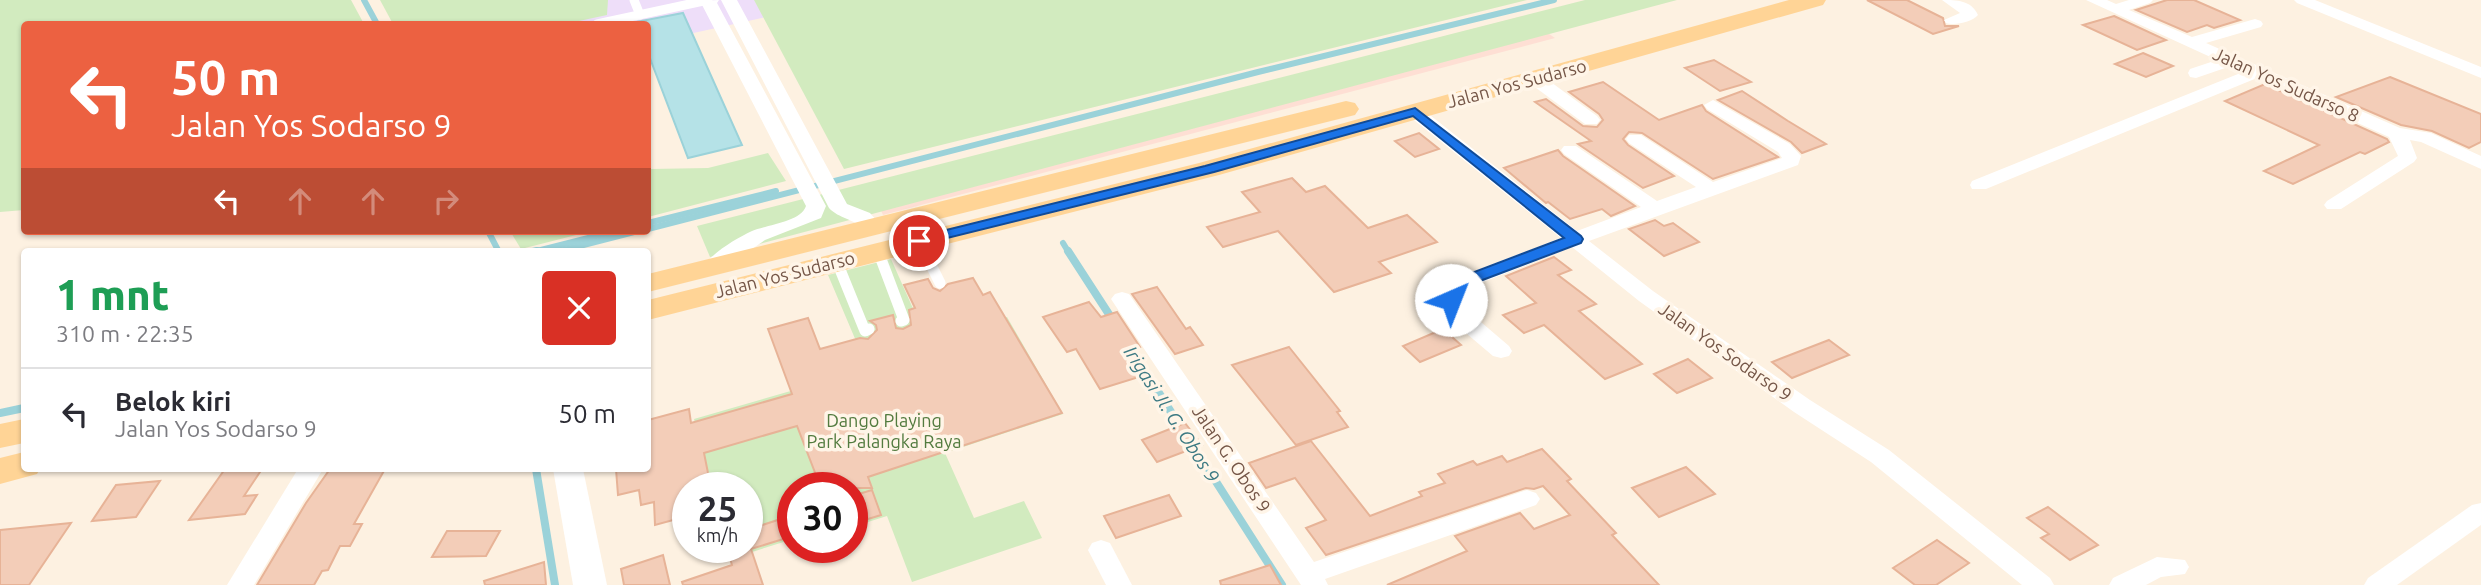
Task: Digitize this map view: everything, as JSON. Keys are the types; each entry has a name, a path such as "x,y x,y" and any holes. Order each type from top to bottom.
{"main road":[{"name":"Jalan Yos Sudarso","path":"651,309 837,262 875,239 919,241 1209,169 1660,45 1743,0"},
{"name":"Jalan Yos Sudarso","path":"651,282 712,268 875,239 1190,150 1713,18 1815,0"},
{"path":"0,436 21,432"},
{"path":"0,471 21,466"}],"street":[{"path":"709,0 816,206 814,214 804,221 759,235 733,250 712,268"},
{"path":"729,0 839,208 863,217 875,239"},
{"path":"1950,0 1969,12 1969,15 1952,20"},
{"name":"Jalan Yos Sudarso 8","path":"2094,0 2396,133 2425,137 2481,163"},
{"path":"2115,9 2145,0"},
{"path":"2302,0 2481,73"},
{"path":"2190,43 2255,24"},
{"path":"2196,73 2231,61"},
{"path":"1979,185 2257,72"},
{"path":"1534,78 1591,120"},
{"path":"1501,351 1476,332 1456,309 1451,300 1453,287 1655,208 1791,161 1792,156 1784,148 1713,106"},
{"name":"Jalan Yos Sodarso 9","path":"1415,112 1646,296 1897,469 2041,585"},
{"path":"2334,205 2408,158 2396,133"},
{"path":"1635,139 1710,188"},
{"path":"1570,150 1655,208"},
{"name":"Jalan G. Obos 9","path":"1122,299 1312,580"},
{"path":"240,585 309,472"},
{"path":"569,472 590,585"},
{"path":"1312,580 1527,499"},
{"path":"2377,585 2481,512"},
{"path":"1101,550 1119,585"},
{"path":"2122,585 2157,567 2176,567"}],"lane":[{"path":"634,0 640,15"},
{"path":"611,21 709,0"},
{"path":"875,239 904,320 901,321"},
{"path":"919,241 940,283"},
{"path":"837,262 865,331 869,329"}],"shaded area":[{"path":"392,0 843,0 651,42 651,21 403,21"},
{"path":"1523,16 1555,38 883,215 869,185"}],"green space":[{"path":"0,0 351,0 362,21 21,21 21,210 0,212"},
{"path":"380,0 608,0 607,15 579,21 391,21"},
{"path":"754,0 1527,0 844,169"},
{"path":"1585,0 1677,0 710,257 697,226"},
{"path":"768,153 786,181 651,216 651,169 708,168"},
{"path":"512,235 576,235 525,248 520,248"},
{"name":"Dango Playing Park Palangka Raya","path":"891,259 927,340 1007,317 1063,414 945,453 974,518 1024,501 1042,538 912,582 887,516 868,522 868,472 777,472 777,544 763,549 763,472 708,472 694,419 860,371 856,341 828,275"}],"water":[{"path":"683,13 742,145 688,158 651,61 651,21 641,21"}],"building":[{"path":"1867,0 1907,0 1943,18 1945,26 1959,26 1933,34"},
{"path":"2167,0 2194,0 2240,20 2214,28 2207,25 2187,32 2136,10"},
{"path":"2114,16 2166,40 2137,50 2083,25"},
{"path":"2143,53 2173,66 2146,77 2115,64"},
{"path":"1714,60 1751,82 1720,91 1685,68"},
{"path":"2390,77 2481,114 2481,142 2469,148 2432,131 2401,125 2336,97"},
{"path":"1603,82 1659,120 1702,105 1706,111 1778,157 1713,179 1642,133 1629,132 1623,139 1628,145 1674,176 1643,188 1578,144 1591,141 1535,102 1546,99 1583,126 1597,127 1603,120 1599,114 1569,92"},
{"path":"2265,84 2389,142 2365,154 2360,152 2293,184 2264,171 2319,145 2225,101"},
{"path":"1742,91 1826,144 1802,153 1791,142 1718,100"},
{"path":"1419,133 1439,149 1415,157 1395,141"},
{"path":"1558,150 1635,206 1611,216 1602,209 1570,219 1504,168"},
{"path":"1292,178 1306,192 1325,186 1368,228 1407,215 1437,242 1379,262 1391,273 1334,292 1278,231 1223,247 1207,227 1260,212 1242,192"},
{"path":"1655,220 1664,226 1673,223 1699,242 1664,256 1629,229"},
{"path":"1554,257 1571,270 1558,275 1596,304 1579,311 1642,364 1605,379 1544,325 1524,333 1503,315 1536,303 1506,276"},
{"path":"973,278 983,295 990,292 1062,413 868,477 868,472 815,472 797,426 704,453 708,472 672,472 672,520 655,525 654,502 641,505 639,490 618,495 616,472 651,472 651,419 689,409 691,423 792,394 768,329 808,318 820,349 860,338 868,339 877,330 876,325 870,321 893,315 896,328 903,329 911,325 909,310 915,308 904,285 928,279 933,288 940,291 948,284"},
{"path":"1157,287 1186,329 1190,327 1203,345 1175,354 1132,294"},
{"path":"1089,302 1101,317 1117,312 1140,347 1123,352 1139,377 1100,389 1076,349 1067,352 1043,317"},
{"path":"1443,329 1461,345 1420,362 1403,346"},
{"path":"1829,340 1849,355 1792,378 1772,362"},
{"path":"1289,347 1340,411 1337,412 1348,427 1296,445 1232,365"},
{"path":"1688,359 1712,378 1677,393 1654,374"},
{"path":"1185,423 1202,445 1157,462 1142,440"},
{"path":"1311,441 1370,516 1422,496 1419,492 1445,483 1438,474 1473,461 1477,465 1502,456 1507,462 1542,449 1571,479 1567,481 1616,533 1612,535 1659,585 1387,585 1467,551 1455,536 1520,513 1534,529 1570,515 1543,486 1526,488 1326,555 1306,528 1326,520 1295,478 1266,488 1249,463"},
{"path":"1686,467 1715,494 1659,517 1632,488"},
{"path":"223,472 260,472 244,496 257,495 245,514 189,520"},
{"path":"328,472 383,472 354,524 362,524 350,546 340,546 328,570 322,571 314,585 257,585"},
{"path":"160,481 136,517 92,521 116,485"},
{"path":"872,490 881,515 868,519 868,491"},
{"path":"1169,495 1181,516 1116,538 1104,516"},
{"path":"2048,507 2098,545 2070,560 2041,538 2049,534 2027,518"},
{"path":"777,520 777,541 763,545 763,525"},
{"path":"71,523 29,585 0,585 0,530"},
{"path":"447,531 500,531 486,556 432,557"},
{"path":"1937,540 1969,563 1936,585 1915,585 1893,568"},
{"path":"663,555 670,585 624,585 621,569"},
{"path":"544,562 546,585 485,585 484,581"},
{"path":"756,563 763,585 683,585 682,582 732,565"},
{"path":"1270,565 1281,585 1221,585 1220,581"}],"waterway":[{"path":"364,0 375,21"},
{"path":"651,228 1258,72 1554,0"},
{"path":"651,222 776,191"},
{"path":"490,235 497,248"},
{"path":"549,248 600,235"},
{"path":"572,248 622,235"},
{"name":"Irigasi Jl. G. Obos 9","path":"1063,243 1069,253"},
{"name":"Irigasi Jl. G. Obos 9","path":"1068,251 1114,322"},
{"name":"Irigasi Jl. G. Obos 9","path":"1128,344 1183,431"},
{"path":"0,413 21,409"},
{"name":"Irigasi Jl. G. Obos 9","path":"1190,441 1282,585"},
{"path":"536,472 555,585"}],"route":[{"path":"919,241 1209,169 1415,112 1575,239 1459,284 1453,287 1451,300"}]}
